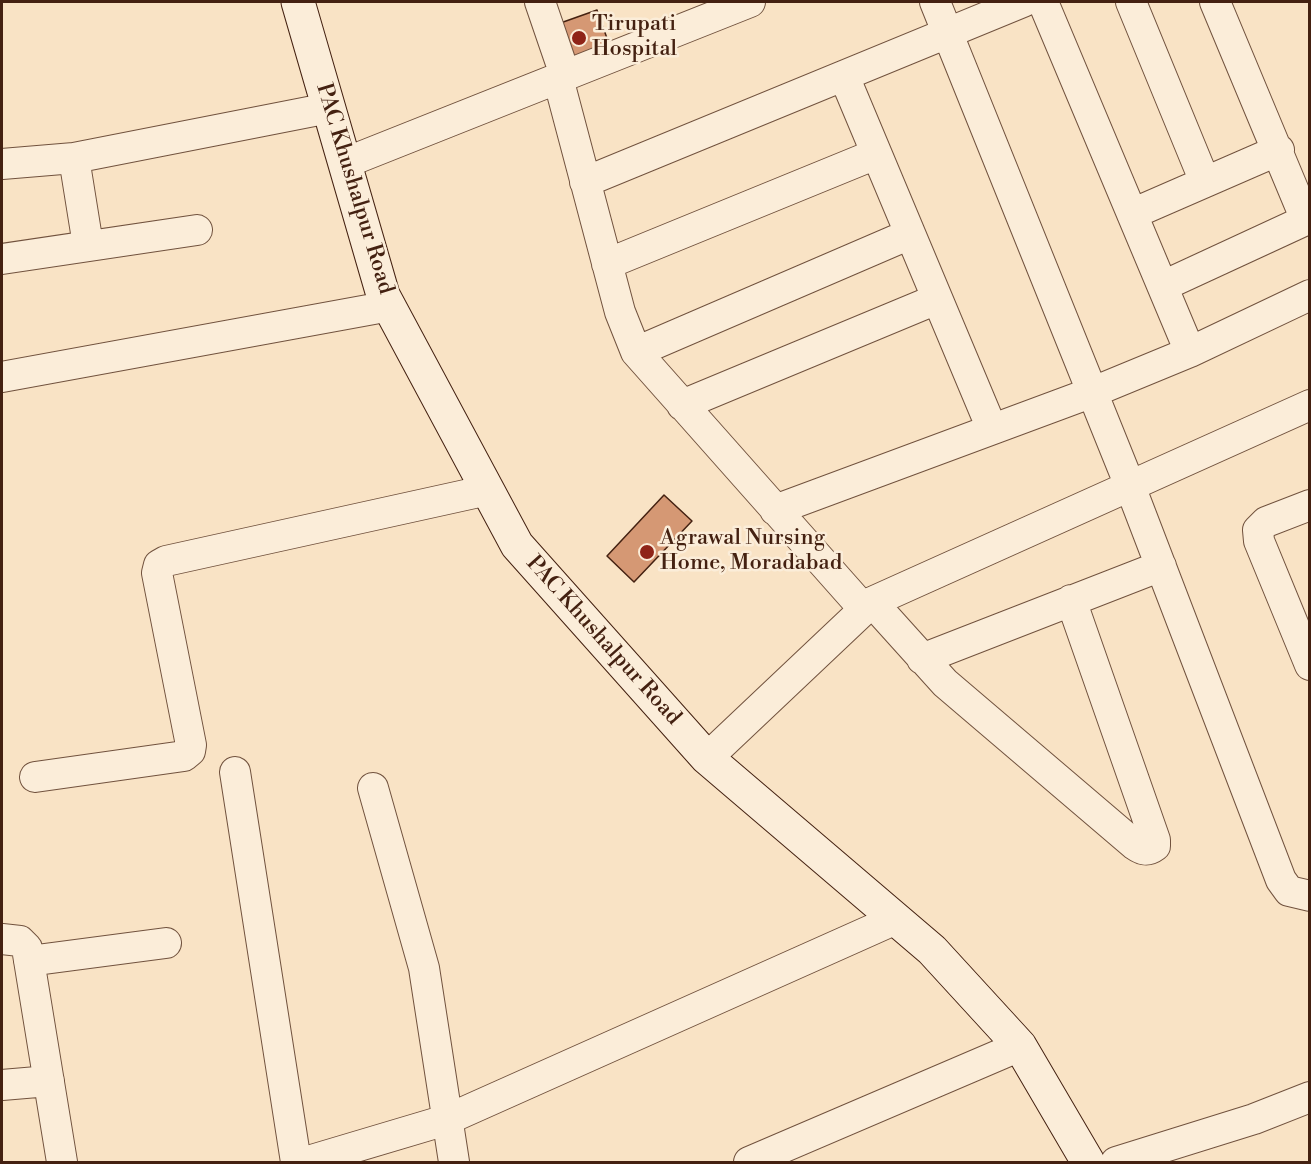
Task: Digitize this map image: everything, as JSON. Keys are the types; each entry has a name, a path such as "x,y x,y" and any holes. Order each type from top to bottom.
{"main road":[{"name":"PAC Khushalpur Road","path":"298,2 383,295 517,545 707,759 933,950 1020,1046 1088,1162"}],"street":[{"path":"540,2 607,264 628,336 636,352 775,510 945,683 1135,845 1141,849 1150,850 1155,846 1155,840 1071,600"},
{"path":"345,163 750,2"},
{"path":"935,2 1093,392 1281,880 1303,890"},
{"path":"585,182 1023,2"},
{"path":"1043,2 1190,352"},
{"path":"1131,2 1205,182"},
{"path":"1163,286 1308,219 1215,2"},
{"path":"844,76 992,429"},
{"path":"2,164 74,158 329,108"},
{"path":"1132,214 1279,150"},
{"path":"607,264 876,154"},
{"path":"74,158 88,246"},
{"path":"2,259 197,230"},
{"path":"636,352 910,234"},
{"path":"775,510 1093,392 1190,352 1310,295"},
{"path":"682,405 937,299"},
{"path":"2,377 390,306"},
{"path":"707,759 867,605 1310,405"},
{"path":"35,777 184,756 190,751 191,745 157,573 159,565 166,561 488,490"},
{"path":"1310,505 1266,522 1258,530 1259,541 1299,611 1310,665"},
{"path":"922,659 1161,566"},
{"path":"235,772 296,1162"},
{"path":"373,788 424,968 454,1162"},
{"path":"305,1162 446,1120 896,919"},
{"path":"2,939 20,941 27,948 62,1162"},
{"path":"29,961 166,944"},
{"path":"749,1162 1020,1046"},
{"path":"2,1085 49,1081"},
{"path":"1116,1162 1254,1119 1310,1096"}],"building":[{"path":"597,10 609,44 564,60 552,26"},
{"path":"664,495 692,521 634,582 607,556"}],"place":[{"name":"Tirupati Hospital","path":"579,38"},
{"name":"Agrawal Nursing Home, Moradabad","path":"647,552"}]}
